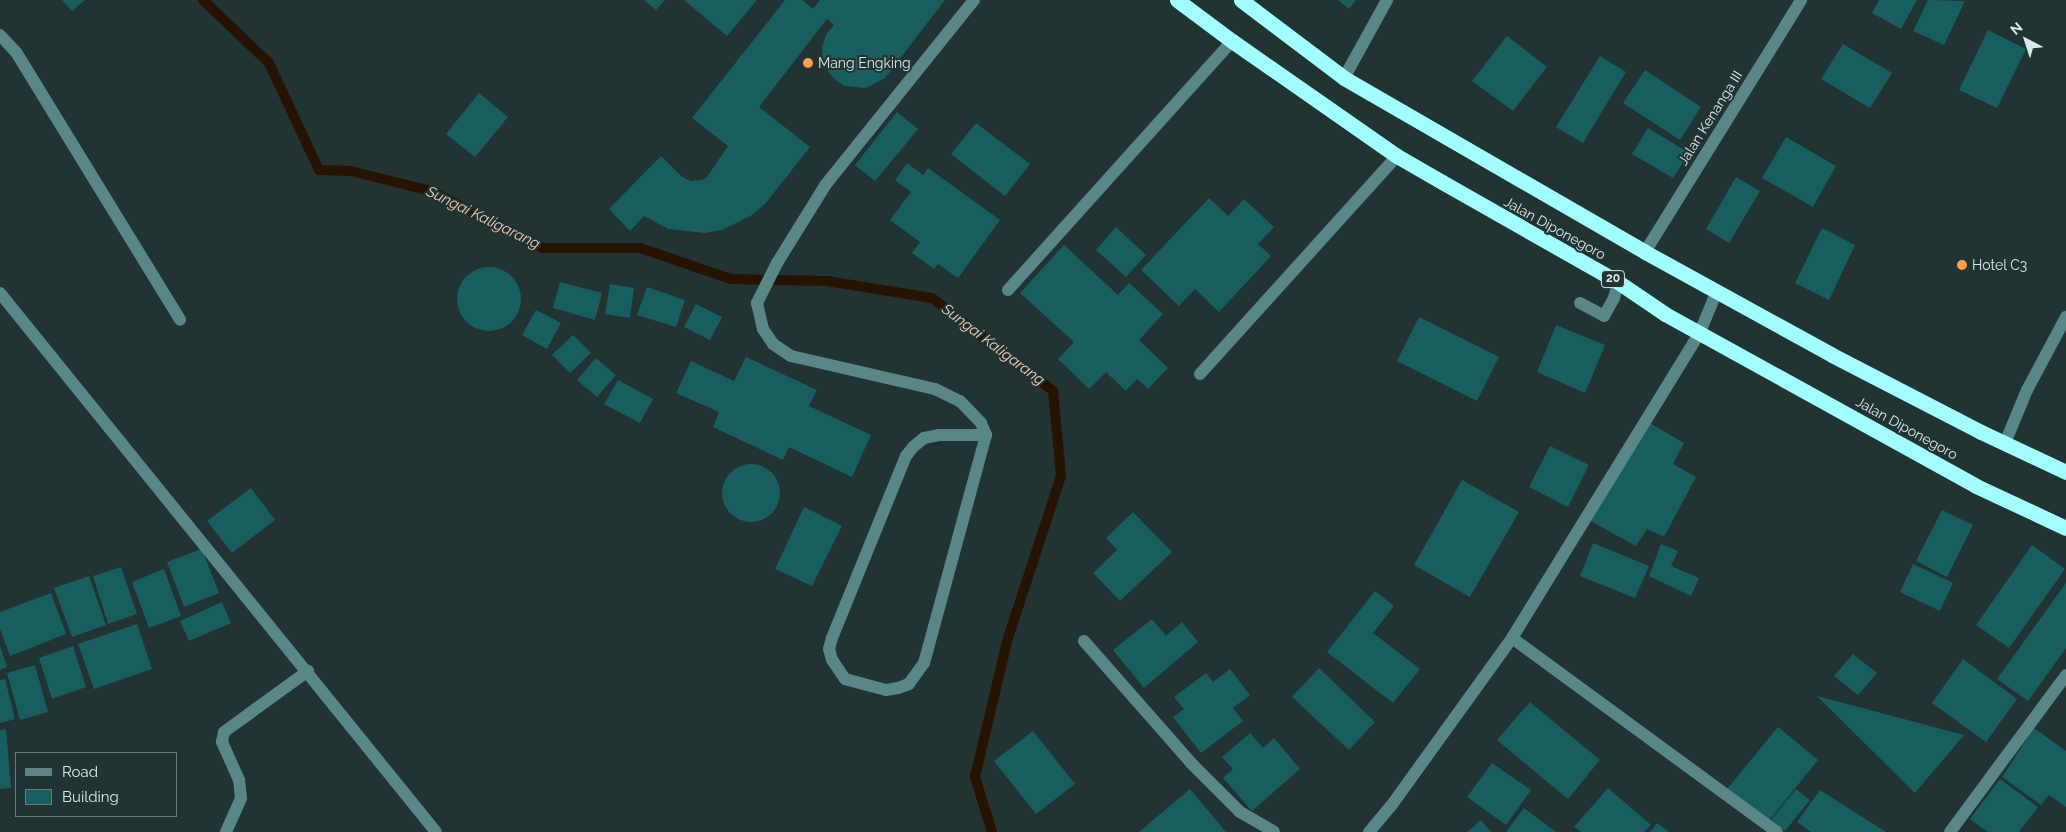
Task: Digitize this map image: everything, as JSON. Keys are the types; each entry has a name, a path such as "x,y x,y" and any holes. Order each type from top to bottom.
{"highway":[{"name":"Jalan Diponegoro","path":"1177,0 1232,41 1398,156 1618,282 1665,314 1976,486 2066,528"},
{"name":"Jalan Diponegoro","path":"1241,0 1344,78 1645,252 1832,355 2066,472"}],"street":[{"path":"974,0 826,184 777,263 757,303 763,329 773,344 791,356 935,390 960,401 981,423 986,435 924,663 909,684 898,688 886,690 845,679 832,660 829,649 832,638 906,456 924,438 939,435 986,435"},
{"path":"1344,78 1387,0"},
{"name":"Jalan Kenanga III","path":"1645,252 1801,0"},
{"path":"0,36 16,52 180,320"},
{"path":"1008,290 1232,41"},
{"path":"1200,374 1398,156"},
{"path":"1580,302 1604,316 1614,298 1618,282"},
{"path":"0,292 236,587 308,671 436,832"},
{"path":"1369,832 1391,806 1512,638 1700,332 1717,292"},
{"path":"2005,443 2027,390 2066,317"},
{"path":"1512,638 1777,832"},
{"path":"1084,641 1191,763 1240,812 1274,832"},
{"path":"226,832 240,798 239,780 222,742 224,732 308,671"},
{"path":"1950,832 2066,675"}],"building":[{"path":"62,0 85,0 72,11"},
{"path":"644,0 665,0 656,10"},
{"path":"684,0 757,0 727,36"},
{"path":"785,0 802,0 813,9 820,0 945,0 885,78 866,88 845,86 835,80 827,70 823,59 822,47 827,33 834,25 827,19 759,107 810,147 765,204 752,215 722,230 705,233 668,229 644,216 630,231 609,209 661,156 682,177 691,181 702,180 707,177 728,146 692,118"},
{"path":"1338,0 1356,0 1349,9"},
{"path":"1879,0 1917,0 1901,29 1872,13"},
{"path":"1928,0 1965,1 1944,45 1913,31"},
{"path":"1988,30 2026,49 1997,108 1959,90"},
{"path":"1507,36 1547,67 1513,111 1472,81"},
{"path":"1843,44 1892,73 1870,108 1821,79"},
{"path":"1600,56 1626,72 1583,143 1556,127"},
{"path":"1645,70 1701,107 1680,140 1623,103"},
{"path":"479,93 508,117 475,157 446,134"},
{"path":"897,112 918,129 875,181 855,165"},
{"path":"976,123 1030,164 1005,196 951,154"},
{"path":"1648,128 1689,153 1673,178 1632,154"},
{"path":"1786,137 1836,166 1813,207 1762,178"},
{"path":"907,163 923,175 928,168 1000,220 958,278 938,264 934,269 912,253 920,242 890,220 911,192 895,180"},
{"path":"1736,177 1760,191 1729,243 1706,229"},
{"path":"1209,198 1228,216 1244,199 1274,227 1258,244 1271,256 1219,312 1195,289 1179,306 1141,270"},
{"path":"1116,227 1146,255 1126,277 1096,250"},
{"path":"1822,228 1855,245 1829,300 1795,283"},
{"path":"1064,245 1118,295 1129,283 1163,314 1139,340 1168,368 1148,389 1137,379 1126,391 1106,372 1089,389 1058,359 1074,342 1020,293"},
{"path":"489,267 501,270 512,276 518,287 521,299 518,311 512,322 501,328 489,331 477,328 466,322 460,311 457,299 460,287 466,276 477,270"},
{"path":"560,282 602,293 595,320 553,308"},
{"path":"610,284 634,288 630,318 605,314"},
{"path":"647,287 685,300 676,327 637,315"},
{"path":"696,304 722,317 710,340 684,327"},
{"path":"536,310 561,323 547,349 522,335"},
{"path":"1419,317 1499,357 1477,401 1397,361"},
{"path":"1556,325 1605,345 1585,393 1537,372"},
{"path":"573,335 591,353 570,373 552,355"},
{"path":"746,357 817,390 809,406 871,435 852,477 789,447 783,460 713,427 719,412 676,393 691,361 734,381"},
{"path":"596,358 616,375 597,397 577,380"},
{"path":"618,380 653,399 640,423 604,404"},
{"path":"1648,422 1684,443 1673,464 1696,477 1664,537 1647,529 1636,546 1587,519"},
{"path":"1550,446 1589,465 1568,507 1529,487"},
{"path":"745,464 757,464 772,472 780,487 780,499 772,514 757,522 745,522 730,514 722,499 722,487 730,472"},
{"path":"1462,480 1519,512 1470,597 1414,565"},
{"path":"251,488 275,520 232,553 207,521"},
{"path":"804,507 842,526 812,586 775,569"},
{"path":"1942,510 1973,525 1947,577 1916,561"},
{"path":"1133,512 1172,552 1120,601 1093,573 1117,550 1106,538"},
{"path":"1593,543 1649,566 1635,598 1580,576"},
{"path":"1661,544 1678,551 1671,566 1699,578 1691,596 1649,576"},
{"path":"2032,545 2065,569 2009,648 1976,625"},
{"path":"202,549 219,593 184,607 167,562"},
{"path":"1913,564 1953,583 1940,611 1900,592"},
{"path":"121,567 137,614 108,624 93,576"},
{"path":"164,569 181,616 149,628 132,582"},
{"path":"89,576 106,625 72,637 54,588"},
{"path":"2066,583 2066,648 2028,701 1997,679"},
{"path":"1375,591 1394,606 1373,633 1420,669 1393,703 1327,652"},
{"path":"51,593 66,634 10,656 0,629 0,612"},
{"path":"222,602 231,623 189,641 180,621"},
{"path":"1152,619 1166,636 1182,622 1198,642 1144,688 1113,650"},
{"path":"137,624 152,669 94,689 78,644"},
{"path":"0,646 7,667 0,670"},
{"path":"73,646 86,687 52,699 39,658"},
{"path":"1853,654 1877,673 1858,695 1834,676"},
{"path":"1963,659 2017,699 1986,742 1932,703"},
{"path":"35,665 48,712 20,720 7,673"},
{"path":"1319,668 1375,722 1349,750 1292,697"},
{"path":"1230,669 1250,695 1233,708 1243,721 1201,753 1173,717 1184,709 1174,697 1206,673 1213,682"},
{"path":"5,679 15,719 0,723 0,680"},
{"path":"1817,696 1964,735 1915,793"},
{"path":"1530,702 1600,760 1568,799 1497,740"},
{"path":"1778,727 1818,760 1767,823 1726,790"},
{"path":"2034,728 2066,751 2066,807 2049,795 2041,805 2002,777"},
{"path":"6,729 11,788 0,789 0,730"},
{"path":"1033,731 1075,784 1036,814 994,761"},
{"path":"1250,733 1263,748 1274,738 1300,769 1252,811 1223,778 1233,769 1222,757"},
{"path":"1492,763 1531,790 1506,825 1467,797"},
{"path":"2000,779 2038,807 2019,832 1988,832 1970,819"},
{"path":"1608,788 1651,825 1644,832 1581,832 1574,827"},
{"path":"1190,789 1226,832 1139,832"},
{"path":"1796,789 1810,800 1785,831 1771,820"},
{"path":"1820,790 1886,832 1811,832 1797,822"},
{"path":"1524,808 1556,832 1506,832"},
{"path":"1481,820 1491,832 1467,832"},
{"path":"1657,823 1669,832 1650,832"}],"waterway":[{"name":"Sungai Kaligarang","path":"203,0 269,63 319,170 351,171 431,191 543,248 640,248 731,279 827,281 932,298 1053,391 1061,476 1008,638 975,777 992,832"}],"place":[{"name":"Mang Engking","path":"808,63"},
{"name":"Hotel C3","path":"1962,265"}]}
